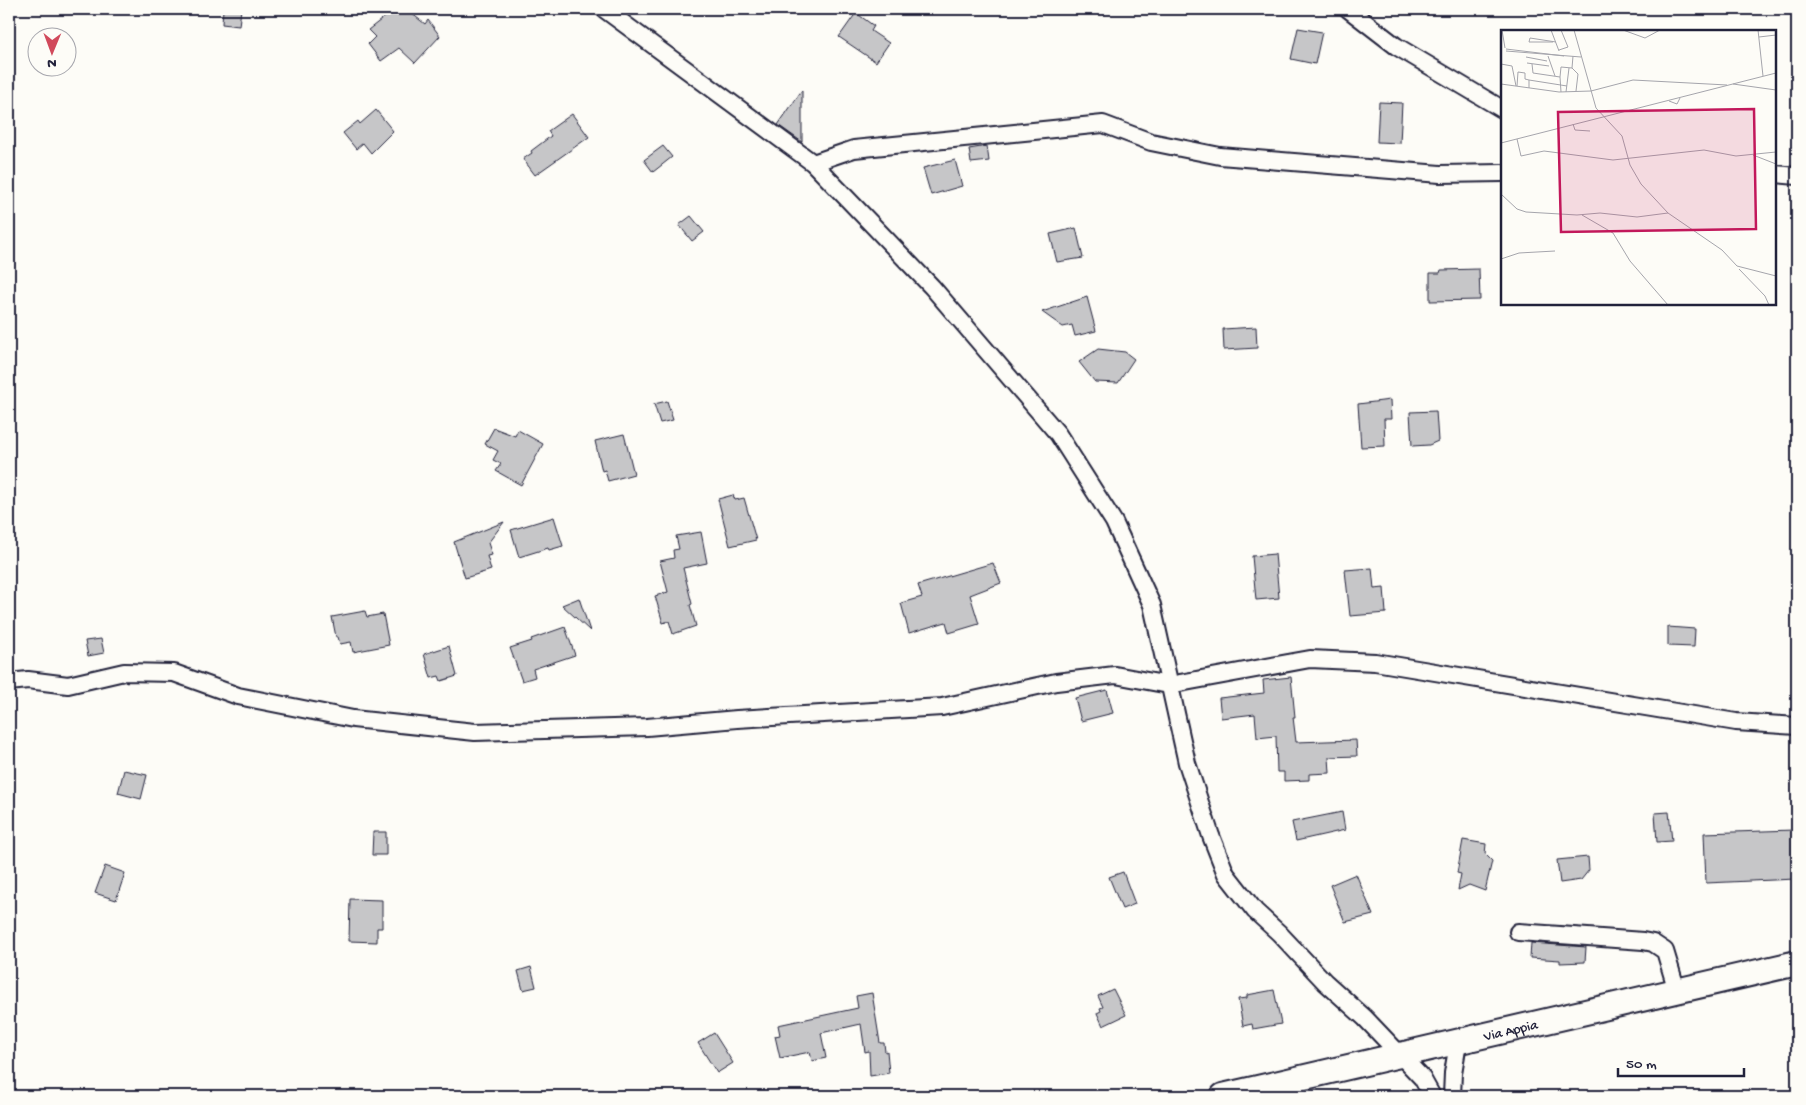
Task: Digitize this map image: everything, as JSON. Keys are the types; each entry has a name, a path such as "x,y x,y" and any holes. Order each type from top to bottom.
{"main road":[{"name":"Via Appia","path":"1223,1096 1797,963"}],"street":[{"path":"604,9 813,163 932,287 1058,434 1114,522 1152,605 1187,763 1211,836 1226,874 1255,910 1324,982 1364,1018 1422,1078 1432,1096"},
{"path":"1348,9 1396,46 1501,108"},
{"path":"813,163 854,149 1103,124 1151,142 1220,156 1440,174 1501,173"},
{"path":"1776,174 1797,176"},
{"path":"9,673 28,680 68,685 124,672 174,673 238,696 353,719 475,732 646,727 737,719 942,707 1056,682 1115,675 1169,685 1310,659 1375,662 1736,722 1797,726"},
{"path":"9,682 28,680"},
{"path":"1518,932 1653,943 1665,952 1677,991"},
{"path":"1452,1096 1453,1072 1458,1043"}],"building":[{"path":"223,9 241,9 239,26 222,24"},
{"path":"395,9 406,9 425,24 428,20 440,36 415,63 399,48 381,61 368,44 375,37 368,30"},
{"path":"856,13 874,26 871,31 889,43 876,62 839,37"},
{"path":"1298,28 1322,32 1315,64 1291,59"},
{"path":"802,90 802,142 778,125"},
{"path":"1379,102 1402,103 1400,143 1377,142"},
{"path":"376,110 393,131 371,153 363,143 356,149 343,133 358,121 360,124"},
{"path":"572,114 589,137 535,175 523,159 551,136 548,131"},
{"path":"663,146 672,157 653,172 644,160"},
{"path":"987,146 989,161 971,163 969,149"},
{"path":"955,160 962,186 931,195 923,168"},
{"path":"691,216 704,232 692,241 679,225"},
{"path":"1076,228 1083,258 1057,262 1050,234"},
{"path":"1479,269 1480,300 1430,301 1430,273 1440,273 1441,270"},
{"path":"1087,297 1096,331 1075,336 1072,325 1063,327 1042,312"},
{"path":"1256,327 1257,348 1224,350 1223,329"},
{"path":"1098,349 1125,352 1134,359 1118,383 1095,382 1079,362"},
{"path":"1390,400 1391,419 1384,419 1385,446 1361,447 1358,404"},
{"path":"667,401 673,420 660,423 654,404"},
{"path":"1436,411 1438,441 1429,445 1412,446 1410,412"},
{"path":"494,428 515,436 518,430 543,444 521,485 496,471 501,464 493,460 498,451 485,444"},
{"path":"624,434 634,474 608,481 605,470 602,471 595,441"},
{"path":"733,495 735,500 744,498 756,540 730,546 718,499"},
{"path":"554,517 563,546 549,550 548,548 519,557 511,530"},
{"path":"504,522 488,543 492,555 487,556 491,570 465,578 454,542"},
{"path":"701,532 707,563 683,568 696,626 673,634 669,621 663,623 655,596 668,592 660,561 674,558 673,550 679,549 676,536"},
{"path":"1275,554 1279,598 1256,600 1252,556"},
{"path":"993,563 1001,583 970,595 979,624 949,633 946,622 909,633 901,603 922,597 918,585"},
{"path":"1372,568 1374,589 1384,588 1386,613 1350,616 1345,570"},
{"path":"579,598 590,631 562,605"},
{"path":"365,611 367,617 383,614 389,645 353,652 351,642 340,644 338,637 336,637 332,617"},
{"path":"565,627 575,655 533,669 535,677 522,681 510,648"},
{"path":"1668,627 1695,629 1694,647 1668,646"},
{"path":"101,639 104,653 88,656 85,641"},
{"path":"449,646 457,676 441,681 439,676 431,678 424,654"},
{"path":"1291,677 1296,742 1356,740 1357,756 1329,757 1330,773 1309,774 1309,780 1284,781 1284,772 1277,772 1276,736 1257,738 1255,714 1221,718 1219,698 1264,693 1263,680"},
{"path":"1107,690 1113,713 1081,721 1075,698"},
{"path":"124,770 147,775 141,799 118,793"},
{"path":"1342,812 1345,830 1296,841 1292,822"},
{"path":"1669,812 1672,841 1657,842 1655,813"},
{"path":"1794,830 1796,879 1706,883 1704,833"},
{"path":"373,832 386,832 386,855 372,855"},
{"path":"1463,840 1486,844 1485,854 1492,861 1485,891 1469,885 1458,890 1461,874 1457,873"},
{"path":"1588,857 1589,870 1581,880 1560,883 1557,860"},
{"path":"105,866 125,873 116,900 95,893"},
{"path":"1123,872 1135,904 1122,909 1109,877"},
{"path":"1356,874 1373,915 1345,922 1330,885"},
{"path":"350,899 382,900 382,928 377,928 377,942 349,941"},
{"path":"1531,943 1586,947 1585,962 1560,963 1560,960 1530,958"},
{"path":"531,967 536,987 523,990 518,971"},
{"path":"1113,989 1126,1015 1103,1026 1097,1013 1103,1007 1098,996"},
{"path":"1274,990 1281,1024 1253,1029 1252,1024 1243,1026 1238,999 1247,998 1247,995"},
{"path":"872,993 880,1043 884,1043 885,1052 887,1051 889,1073 870,1076 869,1051 865,1052 861,1024 821,1033 826,1058 812,1061 810,1052 780,1058 775,1036 780,1035 778,1025 858,1008 856,996"},
{"path":"714,1033 733,1063 717,1073 698,1043"}]}
